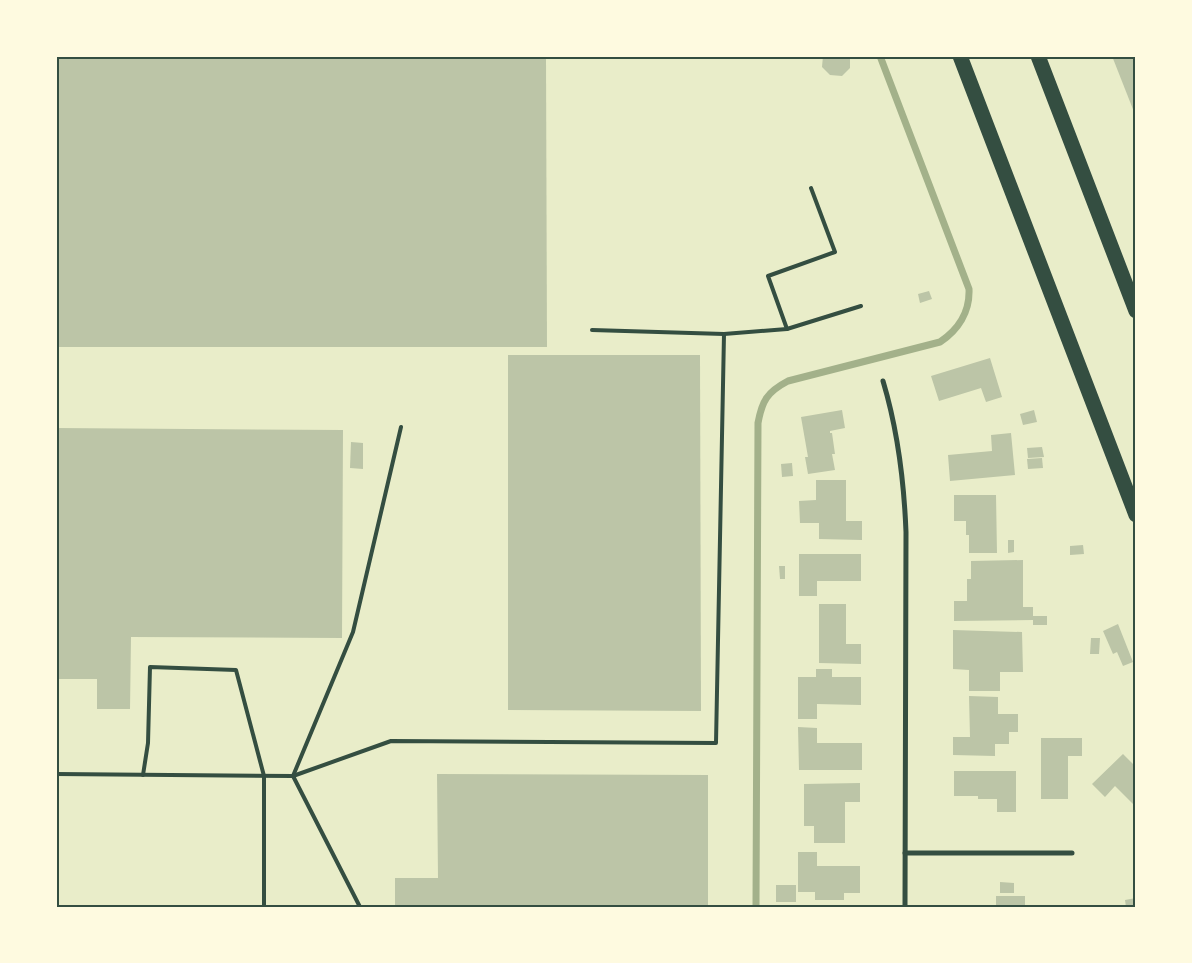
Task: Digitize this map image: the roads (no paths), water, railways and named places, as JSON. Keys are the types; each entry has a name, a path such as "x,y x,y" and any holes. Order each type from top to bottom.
{"highway":[{"path":"960,56 1136,515"},
{"path":"1038,56 1136,311"}],"street":[{"path":"883,381 896,432 905,496 904,907"},
{"path":"905,853 1072,853"}],"lane":[{"path":"787,329 768,276 834,252 810,188"},
{"path":"592,330 724,334 787,329 861,306"},
{"path":"56,774 293,776 391,741 716,743 724,334"},
{"path":"293,776 354,632 401,427"},
{"path":"143,775 148,744 150,667 236,670 264,776 264,907"},
{"path":"293,776 360,907"}],"waterway":[{"path":"756,907 758,423 761,409 770,393 788,381 940,342 962,320 969,297 969,289 880,56"}]}
